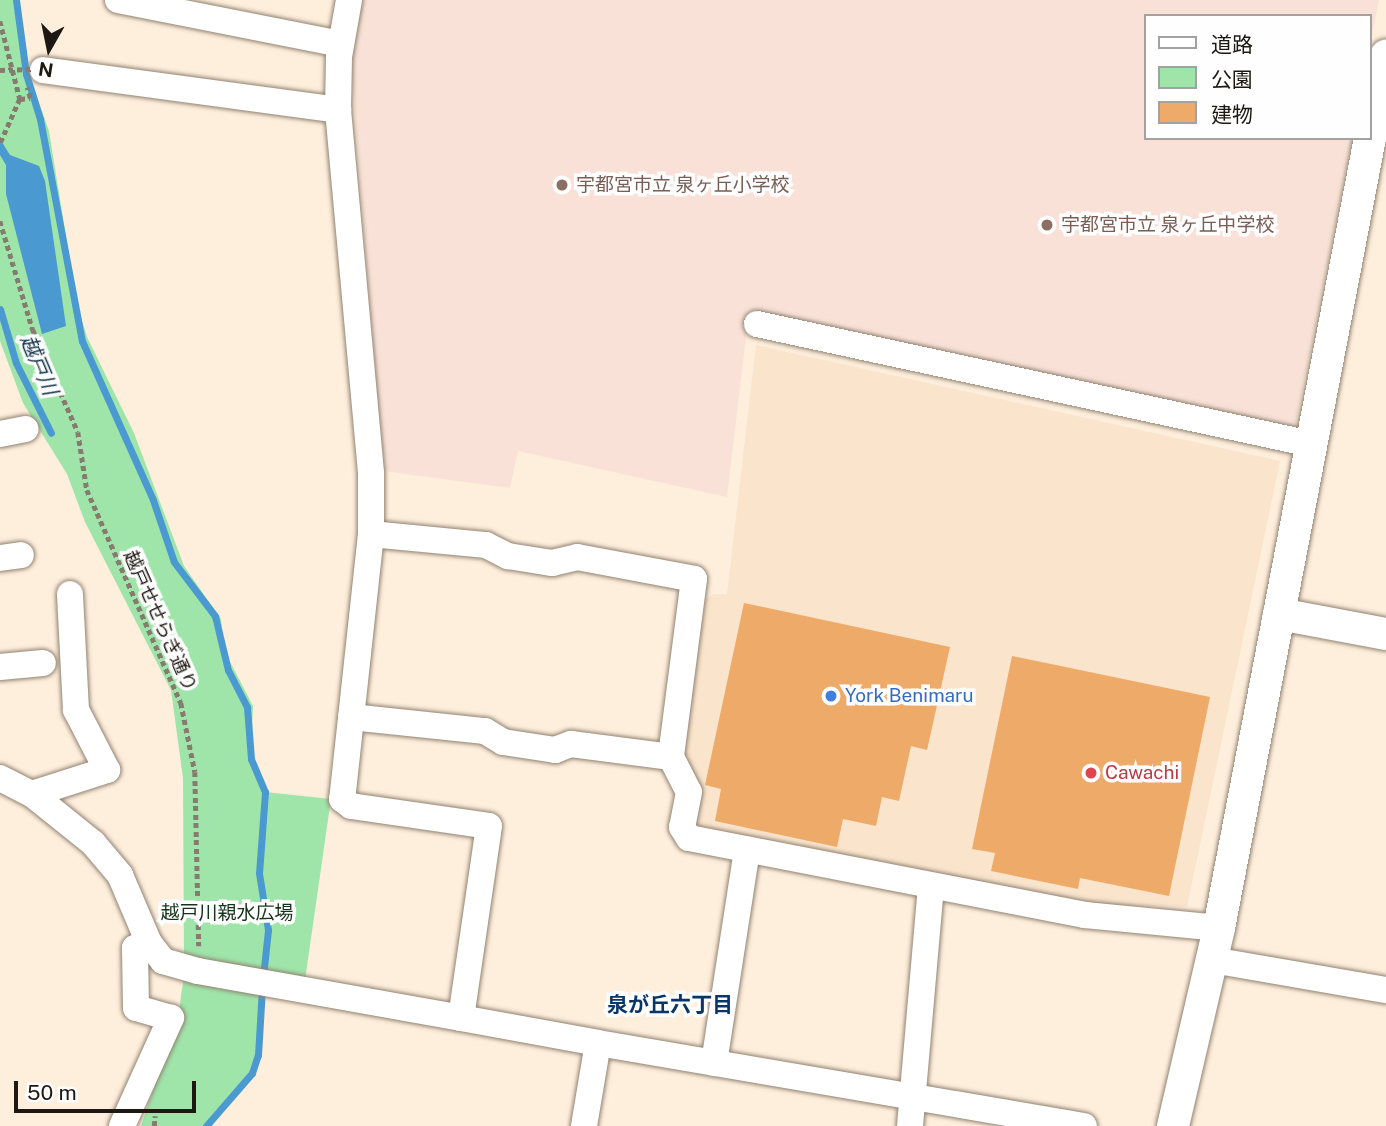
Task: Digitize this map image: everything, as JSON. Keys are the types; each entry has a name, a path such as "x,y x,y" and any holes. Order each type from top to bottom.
{"street":[{"path":"118,0 341,44"},
{"path":"349,0 341,44 338,110 371,473 371,534 342,799 351,806 489,826 461,1018"},
{"path":"1372,128 1386,55"},
{"path":"38,70 338,110"},
{"path":"1173,1126 1219,928 1370,140"},
{"path":"757,324 1311,444"},
{"path":"0,434 26,429"},
{"path":"371,534 486,545 508,556 552,563 577,557 694,579 671,757 689,792 682,827 689,838 1085,915 1219,928"},
{"path":"32,794 107,770 76,710 70,594"},
{"path":"1279,614 1386,634"},
{"path":"0,667 43,663"},
{"path":"351,717 485,731 503,742 555,750 571,744 671,757"},
{"path":"0,778 32,794 93,843 120,875 149,943 163,961 198,971 598,1043 912,1099 1084,1126"},
{"path":"714,1063 747,850"},
{"path":"910,1126 930,887"},
{"path":"122,1126 171,1018 136,1008 135,948 149,943"},
{"path":"1212,960 1386,990"},
{"path":"584,1126 598,1043"}],"path":[{"path":"0,21 20,99 0,144"},
{"path":"0,70 38,70"},
{"name":"越戸せせらぎ通り","path":"0,221 33,330 78,432 87,490 181,703 195,772 198,971"},
{"path":"154,1126 158,1106"}],"shaded area":[{"path":"362,0 1379,0 1372,36 1372,14 1144,14 1144,140 1352,140 1295,427 749,311 727,497 518,451 510,488 383,471 351,58"},
{"path":"756,345 1280,461 1187,907 1086,904 701,832 692,821 681,749 699,603 714,594 727,594"}],"green space":[{"name":"越戸川親水広場","path":"0,0 19,0 30,77 49,131 77,304 87,337 134,433 184,566 221,619 224,650 253,706 251,755 265,792 331,799 305,980 184,959 183,778 171,690 85,522 67,474 23,403 0,341"},
{"path":"184,975 263,990 257,1069 210,1126 141,1126 178,1017"}],"water":[{"path":"0,139 10,155 39,166 45,181 66,326 42,334 6,194 6,165 0,155"}],"building":[{"name":"York Benimaru","path":"744,603 950,647 927,750 911,746 899,801 882,797 876,826 843,819 837,847 715,821 721,789 705,785"},
{"name":"Cawachi","path":"1012,656 1210,697 1169,896 1080,878 1078,889 991,871 995,853 972,849"}],"waterway":[{"path":"16,0 26,74 40,119 82,341 153,500 174,562 215,616 228,670 247,707 251,759 265,792 259,873 268,930 263,977"},
{"name":"越戸川","path":"0,309 16,363 51,433"},
{"path":"206,1126 252,1073 258,1055 262,988"}],"place":[{"name":"宇都宮市立 泉ヶ丘小学校","path":"562,185"},
{"name":"宇都宮市立 泉ヶ丘中学校","path":"1047,225"},
{"name":"York Benimaru","path":"831,696"},
{"name":"Cawachi","path":"1091,773"}],"district":[{"name":"泉が丘六丁目","path":"670,1005"}]}
